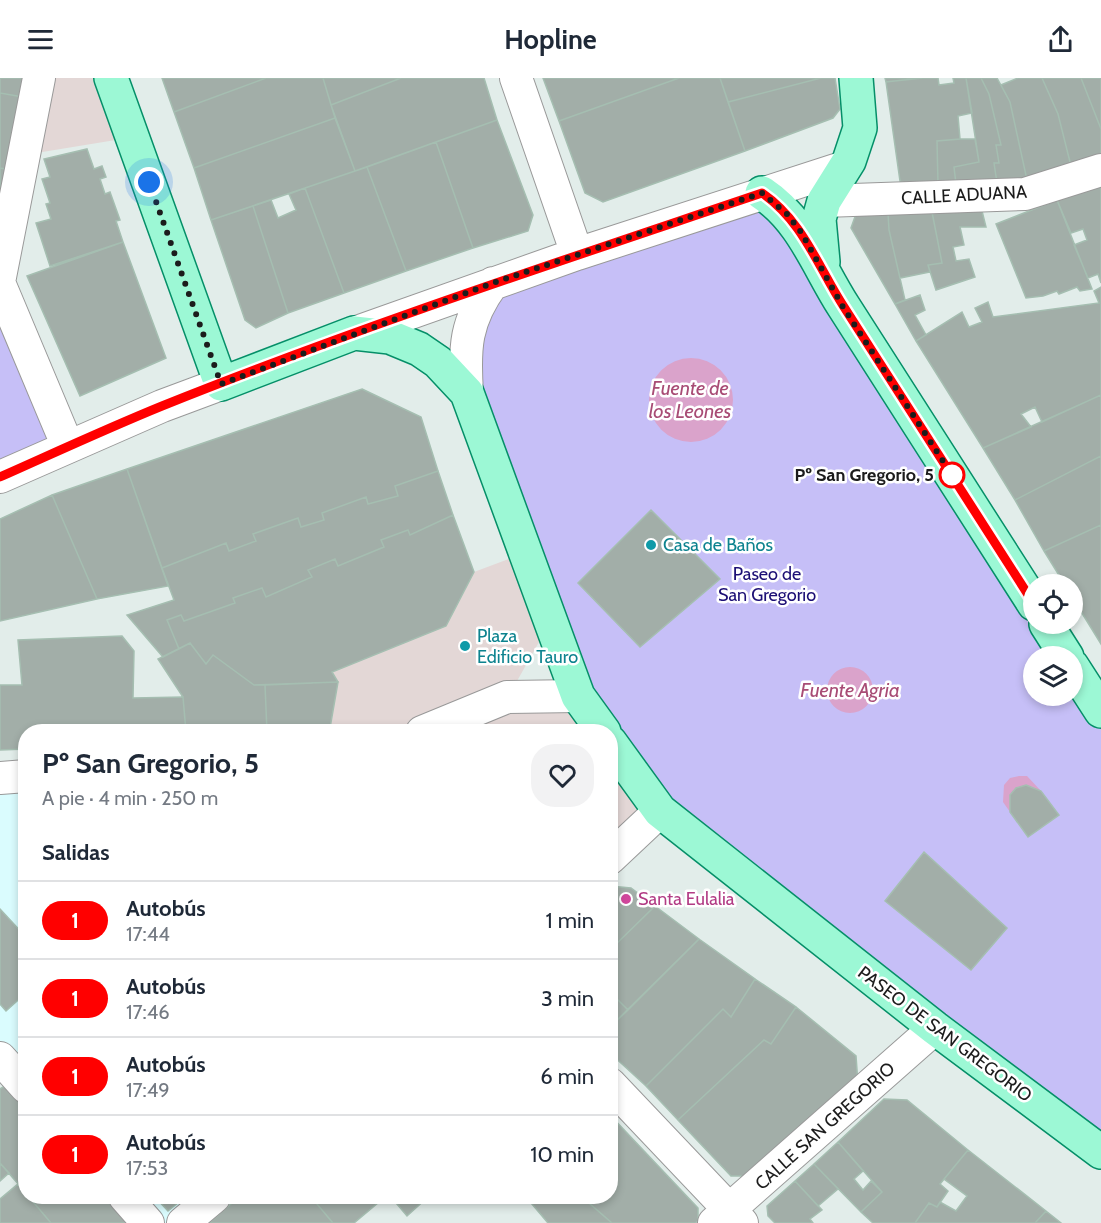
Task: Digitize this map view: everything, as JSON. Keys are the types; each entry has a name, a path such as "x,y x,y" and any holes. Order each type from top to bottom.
{"main road":[{"path":"111,78 221,384 354,333 390,338 418,349 438,362 467,393 578,696 598,724"},
{"path":"824,270 819,219 824,201 845,168 857,143 860,128 856,78"},
{"path":"762,193 787,214 824,270 843,307 1023,587"},
{"name":"PASEO DE SAN GREGORIO","path":"618,753 660,811 935,1028 1101,1152"}],"street":[{"path":"0,277 39,78"},
{"path":"516,78 577,254"},
{"path":"354,333 577,254 845,168"},
{"name":"CALLE ADUANA","path":"824,201 1025,194 1101,170"},
{"path":"467,393 467,335 479,303 493,283"},
{"path":"0,285 68,447"},
{"path":"0,477 221,384"},
{"path":"442,724 507,698 578,696"},
{"path":"0,778 18,777"},
{"path":"618,850 660,811"},
{"name":"CALLE SAN GREGORIO","path":"728,1219 935,1028"},
{"path":"618,1093 728,1219"},
{"path":"131,1204 148,1223"},
{"path":"183,1223 206,1204"}],"shaded area":[{"path":"39,78 111,78 134,137 24,155"},
{"name":"Plaza Edificio Tauro","path":"527,552 552,619 508,697 578,696 598,724 331,724 338,682 332,672 474,572"},
{"path":"618,753 660,811 618,850"},
{"path":"18,786 18,1066 0,1046 0,787"},
{"path":"142,1204 193,1204 170,1223 160,1223"}],"green space":[{"name":"Paseo de San Gregorio","path":"757,194 1023,591 1023,634 1052,634 1060,646 1023,646 1023,706 1083,706 1083,701 1101,710 1101,1152 715,854 618,747 618,724 601,724 466,369 479,303"},
{"path":"0,285 68,447 0,477"}],"water":[{"name":"Fuente de los Leones","path":"691,358 707,361 726,377 733,400 730,416 714,435 691,442 675,439 656,423 649,400 652,384 668,365"},
{"name":"Fuente Agria","path":"850,667 866,674 873,690 866,706 850,713 834,706 827,690 834,674"},
{"path":"1027,776 1041,791 1026,787 1016,789 1011,797 1010,812 1003,802 1004,785 1010,778"}],"building":[{"path":"0,78 27,78 23,97 0,93"},
{"path":"162,78 266,78 174,112"},
{"path":"266,78 323,78 335,118 194,168 174,112"},
{"path":"323,78 401,78 331,105"},
{"path":"401,78 484,78 497,120 355,171 331,105"},
{"path":"543,78 679,78 559,121"},
{"path":"679,78 720,78 745,151 603,202 585,193 559,121"},
{"path":"720,78 821,78 728,102"},
{"path":"821,78 835,78 840,109 833,118 745,151 728,102"},
{"path":"885,78 923,78 886,82"},
{"path":"938,78 939,85 954,83 953,78 966,78 972,113 958,116 960,139 937,141 938,184 908,185 900,181 886,82"},
{"path":"966,78 981,78 989,94 1001,145 996,145 999,163 994,163 997,183 956,184 954,167 979,162"},
{"path":"981,78 997,78 1010,102 1027,180 997,183 994,163 999,163 996,145 1001,145 989,94"},
{"path":"1018,78 1042,78 1058,114 1071,166 1027,180 1010,102 1001,85"},
{"path":"1042,78 1081,78 1101,129 1101,155 1071,166 1058,114"},
{"path":"1081,78 1101,78 1101,129"},
{"path":"0,93 23,97 11,170 0,168"},
{"path":"335,118 355,171 211,220 194,168"},
{"path":"497,120 533,215 528,231 473,248 436,142"},
{"path":"975,139 979,162 954,167 956,184 938,184 937,141"},
{"path":"436,142 473,248 406,271 367,167"},
{"path":"87,149 94,169 102,166 106,177 100,179 105,194 110,192 120,220 116,221 123,242 50,266 36,223 51,219 46,204 50,203 42,179 50,177 44,159"},
{"path":"367,167 406,271 344,293 305,188"},
{"path":"0,168 11,170 0,235"},
{"path":"1101,184 1101,283 1098,274 1088,278 1074,245 1087,240 1083,229 1071,233 1057,200"},
{"path":"305,188 344,293 288,313 253,206 271,200 278,218 296,210 289,194"},
{"path":"1057,200 1092,289 1080,291 1077,287 1059,294 1057,291 1026,298 996,224"},
{"path":"253,206 288,313 256,328 245,320 211,220"},
{"path":"982,211 986,227 960,227 964,245 953,247 956,261 969,259 975,277 936,290 928,265 942,263 932,212"},
{"path":"932,212 942,263 928,265 930,272 900,278 889,230 888,213"},
{"path":"888,213 889,230 905,300 895,304 851,228 856,214"},
{"path":"123,242 166,358 80,396 27,276"},
{"path":"1101,287 1101,395 1042,422 1035,407 1021,414 1031,427 983,448 916,341 962,312 969,327 982,322 975,308 988,302 993,317 1099,303 1094,291"},
{"path":"920,295 925,310 915,315 926,335 916,341 895,304"},
{"path":"362,389 421,417 438,471 395,486 398,496 368,504 366,497 322,513 324,520 301,527 298,518 253,534 256,541 229,551 226,543 162,568 127,469"},
{"path":"1101,395 1101,456 1015,500 983,448"},
{"path":"1101,456 1101,525 1044,551 1015,500"},
{"path":"127,469 168,586 97,599 52,495"},
{"path":"438,471 453,515 410,535 408,530 381,540 384,547 338,566 335,559 308,570 312,577 266,597 262,588 233,598 235,603 184,621 181,615 167,620 179,649 163,657 127,615 174,600 162,568 226,543 229,551 256,541 253,534 298,518 301,527 324,520 322,513 366,497 368,504 398,496 395,486"},
{"path":"52,495 97,599 0,621 0,519"},
{"name":"Casa de Baños","path":"651,510 720,579 640,647 578,583"},
{"path":"453,515 474,572 446,626 332,672 338,682 254,685 213,655 206,664 190,643 179,649 167,620 181,615 184,621 235,603 233,598 262,588 266,597 312,577 308,570 335,559 338,566 384,547 381,540 408,530 410,535"},
{"path":"1101,525 1101,644 1083,615 1083,574 1058,574 1044,551"},
{"path":"122,636 134,651 133,698 183,697 185,724 18,724 18,749 0,750 0,685 22,685 18,640"},
{"path":"190,643 206,664 213,655 254,685 265,685 267,724 185,724 183,697 158,659"},
{"path":"338,682 331,724 267,724 265,685"},
{"path":"1026,785 1041,791 1059,815 1028,837 1010,812 1010,795 1016,788"},
{"path":"924,852 1007,928 971,970 885,901"},
{"path":"618,887 631,888 655,906 618,942"},
{"path":"655,906 699,939 628,1010 618,1000 618,942"},
{"path":"0,909 18,928 18,1000 6,1011 0,1004"},
{"path":"699,939 755,979 731,1017 723,1009 646,1086 618,1060 618,1019"},
{"path":"755,979 796,1007 771,1044 764,1040 678,1120 646,1086 723,1009 731,1017"},
{"path":"618,1000 628,1010 618,1019"},
{"path":"796,1007 856,1056 858,1084 748,1176 731,1176 678,1120 764,1040 771,1044"},
{"path":"3,1087 18,1090 18,1184 0,1163 0,1089"},
{"path":"884,1099 907,1100 968,1150 940,1184 948,1191 937,1207 929,1203 915,1223 873,1223 861,1212 882,1192 838,1142"},
{"path":"618,1123 698,1208 698,1221 695,1223 612,1223 590,1204 618,1204"},
{"path":"838,1142 863,1171 854,1179 863,1190 871,1181 882,1192 861,1212 814,1164"},
{"path":"968,1150 1046,1211 1035,1223 915,1223 929,1203 937,1207 940,1202 956,1211 967,1196 944,1179"},
{"path":"0,1163 9,1173 0,1181"},
{"path":"814,1164 838,1189 818,1206 795,1181"},
{"path":"795,1181 822,1210 810,1219 813,1223 775,1223 768,1216 767,1206"},
{"path":"18,1184 18,1204 35,1204 51,1223 0,1223 0,1199"},
{"path":"35,1204 116,1204 131,1223 51,1223"},
{"path":"162,1204 176,1204 168,1211"},
{"path":"231,1204 317,1204 333,1223 209,1223"},
{"path":"317,1204 377,1204 354,1223 333,1223"},
{"path":"397,1204 420,1204 407,1216"},
{"path":"532,1204 590,1204 612,1223 548,1223"},
{"path":"1046,1211 1061,1223 1035,1223"}],"bus line":[{"name":"1","path":"0,477 162,406 354,333 577,254 762,193 787,214 801,232 843,307 1023,587"}],"place":[{"name":"Pº San Gregorio, 5","path":"952,475"},
{"name":"Casa de Baños","path":"651,545"},
{"name":"Plaza Edificio Tauro","path":"465,646"},
{"name":"Santa Eulalia","path":"626,899"}],"route":[{"path":"149,182 221,384 493,283 762,193 787,214 801,232 843,307 952,475"}]}
